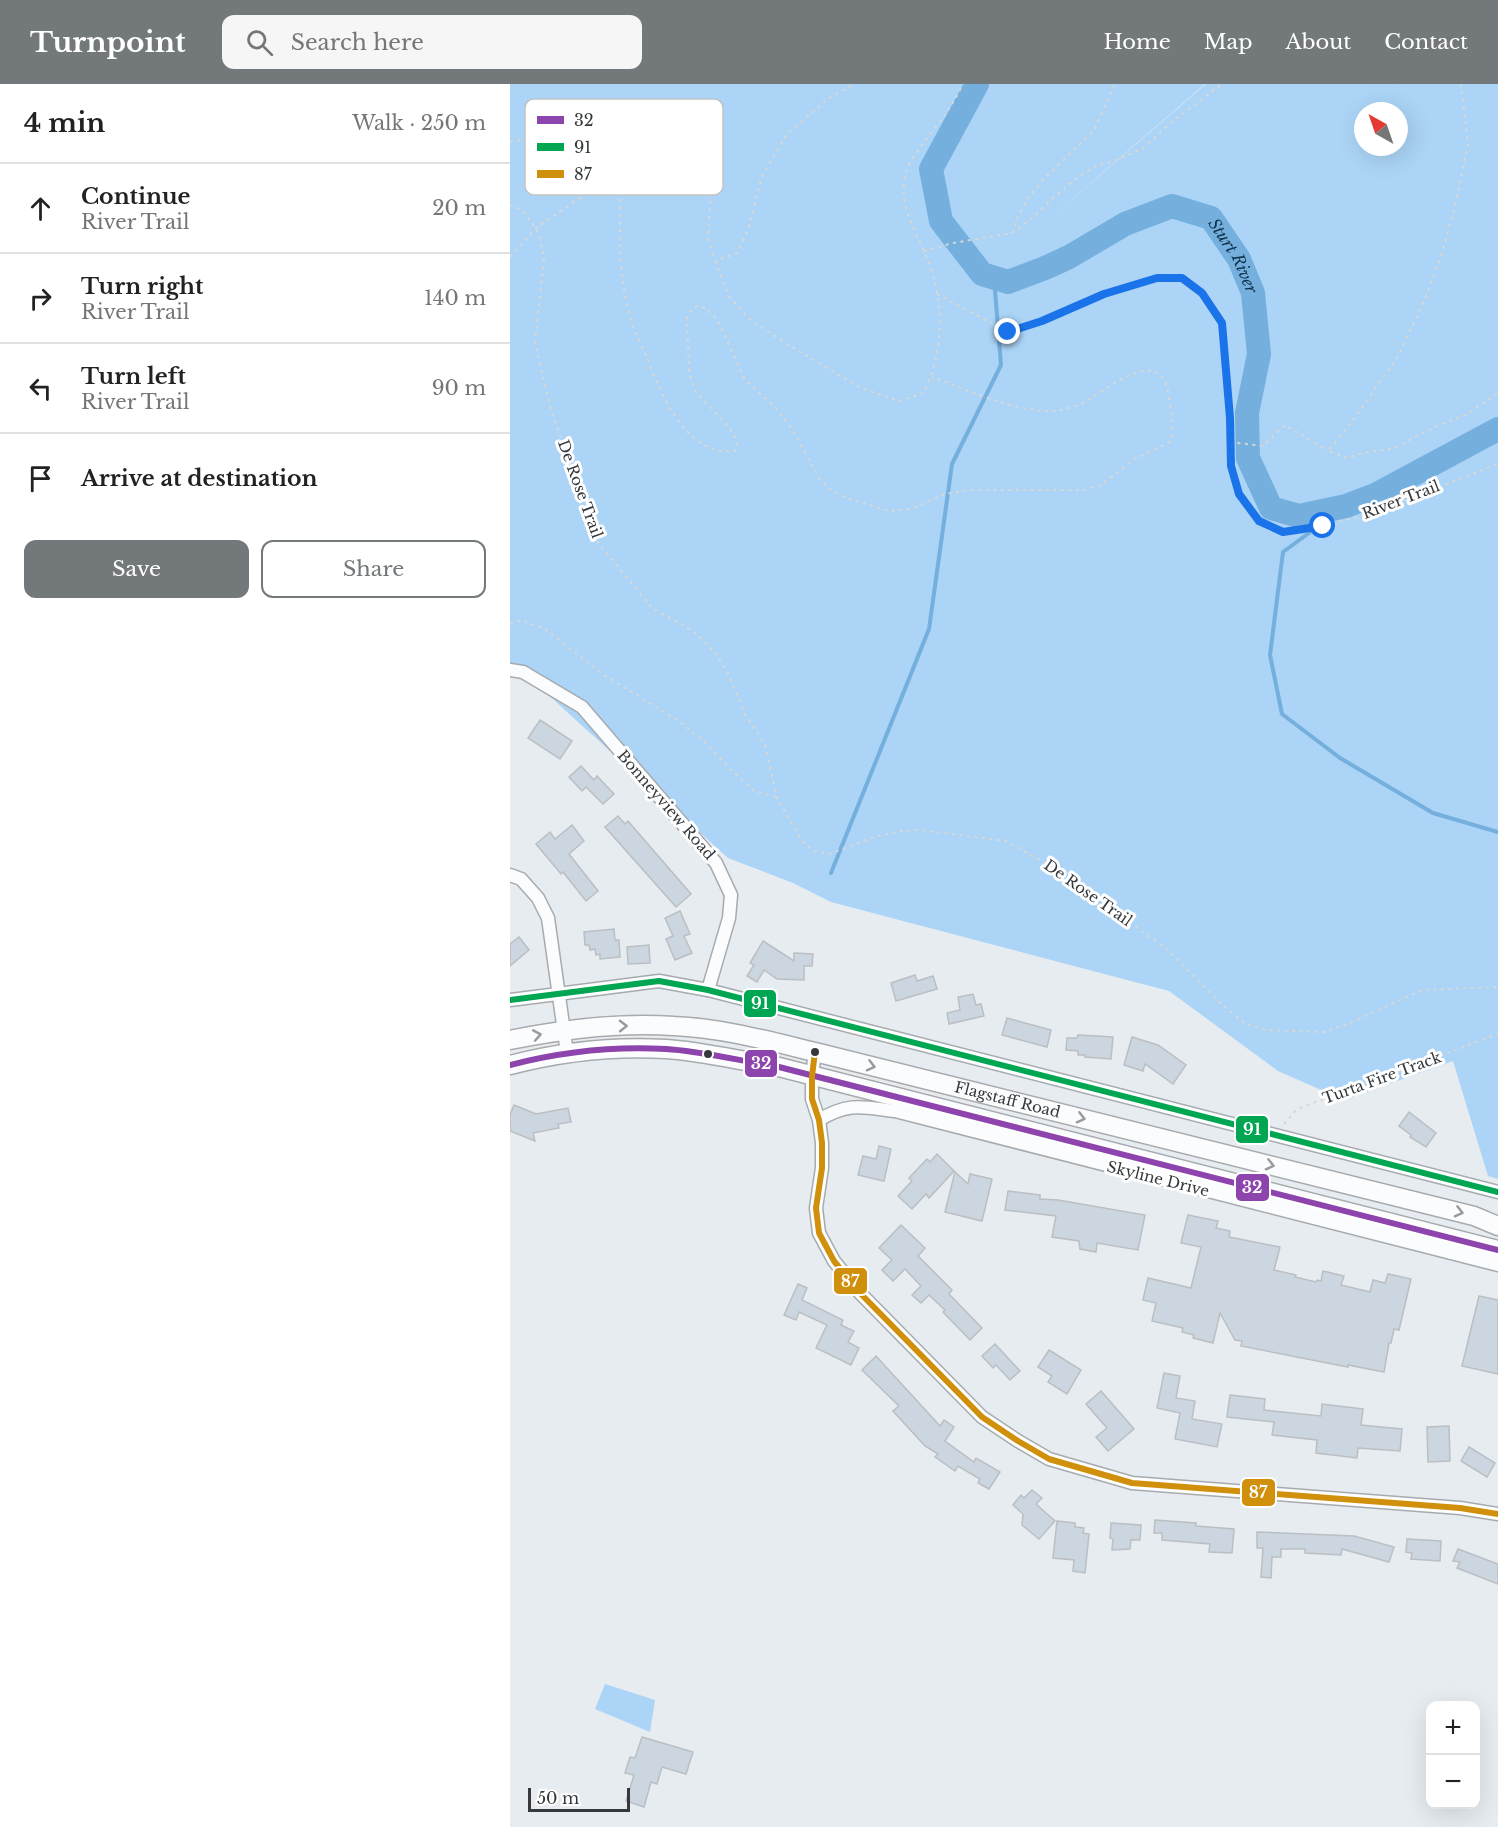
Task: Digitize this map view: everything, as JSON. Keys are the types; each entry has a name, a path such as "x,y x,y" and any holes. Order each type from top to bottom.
{"main road":[{"name":"Flagstaff Road","path":"510,1040 594,1026 675,1026 738,1035 815,1052 1474,1216 1498,1226"},
{"name":"Flagstaff Road","path":"510,1065 567,1053 668,1049 775,1066 1498,1250"}],"street":[{"name":"Bonneyview Road","path":"510,670 523,672 582,707 716,863 731,895 729,918 708,990"},
{"path":"510,875 521,879 538,898 548,918 567,1053"},
{"path":"510,999 659,981 708,990 1498,1192"},
{"path":"815,1052 812,1099 819,1120 822,1143 822,1168 816,1208 819,1233 834,1261 860,1293 982,1418 1049,1459 1132,1483 1476,1510 1498,1514"},
{"name":"Skyline Drive","path":"819,1120 832,1113 855,1106 895,1111 1498,1265"}],"path":[{"path":"715,261 737,253 748,230 762,176 787,134 829,98 854,84"},
{"path":"711,195 708,238 715,261 729,296 749,319 861,388 899,401 923,393 932,377 939,338 939,307 934,277 909,222 903,196 906,172 913,158 956,100 963,84"},
{"path":"1012,233 1023,208 1042,181 1094,130 1115,84"},
{"path":"924,251 953,243 1012,233 1080,176 1098,164 1112,162 1143,148 1173,120 1222,84"},
{"path":"1328,450 1354,419 1398,356 1442,257 1468,144 1461,84"},
{"path":"510,142 525,142"},
{"path":"510,257 536,228 584,195"},
{"path":"619,195 621,200 620,254 629,314 661,393 674,416 690,434 708,446 723,452 735,451 737,441 729,427 695,391 689,372 687,316 696,306 705,308 717,319 745,380 776,408 792,430 819,478 830,489 846,498 889,511 911,509 945,494 969,490 1084,490 1101,485 1133,460 1170,442 1174,427 1166,383 1160,375 1148,371 1122,378 1079,405 1056,411 1024,408 1002,402 932,377"},
{"path":"510,205 522,210 536,228"},
{"name":"De Rose Trail","path":"536,228 544,260 535,342 550,406 590,526 599,544 653,609 699,636 716,654 728,673 745,714 765,744 777,798 802,841 814,851 829,854 874,837 902,831 920,830 1006,840 1061,872 1098,904 1126,920 1167,949 1221,1004 1246,1024 1265,1030 1324,1032 1352,1022 1422,990 1498,987"},
{"name":"River Trail","path":"937,294 1008,332 1042,321 1104,294 1157,278 1182,278 1202,293 1222,323 1231,466 1239,494 1259,521 1283,532 1323,526 1365,515 1498,464"},
{"path":"1230,442 1263,446 1285,425 1328,450 1347,458 1394,448 1467,414 1498,393"},
{"path":"510,624 521,620 545,629 604,675 686,727 704,741 754,791 777,798"},
{"name":"Turta Fire Track","path":"1275,1135 1297,1109 1498,1034"}],"shaded area":[{"path":"510,84 1205,84 1013,250 1206,84 1498,84 1498,1179 1488,1176 1453,1061 1344,1100 1278,1071 1169,991 831,902 793,883 728,858 523,672 510,670"},
{"path":"605,1684 655,1700 650,1732 595,1709"}],"building":[{"path":"540,720 572,741 560,759 528,738"},
{"path":"581,766 594,780 597,776 614,794 603,804 586,787 582,791 569,777"},
{"path":"618,816 625,824 628,821 691,894 676,907 605,827"},
{"path":"572,825 584,841 569,854 598,891 586,901 563,872 561,874 536,844 550,832 555,839"},
{"path":"680,911 690,934 684,936 692,953 675,960 666,939 673,936 665,918"},
{"path":"614,929 615,940 619,940 620,957 600,959 600,954 596,955 595,949 590,950 589,945 585,945 584,932"},
{"path":"519,937 529,950 510,966 510,944"},
{"path":"763,941 794,961 794,953 813,954 812,966 804,966 804,980 777,979 764,970 757,982 747,976 754,965 750,963"},
{"path":"649,945 650,963 628,964 627,947"},
{"path":"915,975 917,981 933,976 937,989 896,1001 891,983"},
{"path":"973,994 976,1005 981,1004 984,1016 949,1024 947,1013 960,1010 958,997"},
{"path":"1007,1018 1051,1030 1047,1047 1002,1035"},
{"path":"1078,1035 1113,1037 1111,1059 1085,1057 1085,1055 1078,1055 1078,1051 1066,1050 1067,1038 1077,1038"},
{"path":"1132,1037 1158,1045 1186,1065 1173,1084 1145,1064 1143,1071 1124,1065"},
{"path":"514,1105 536,1114 568,1108 571,1122 558,1124 559,1128 533,1133 535,1141 510,1131 510,1115"},
{"path":"1409,1112 1436,1133 1426,1147 1410,1137 1411,1135 1399,1126"},
{"path":"879,1146 891,1149 884,1181 858,1175 863,1156 876,1159"},
{"path":"937,1154 954,1171 929,1198 926,1194 912,1209 898,1196 912,1181 909,1178 927,1159 930,1162"},
{"path":"955,1172 968,1184 970,1174 992,1179 982,1221 945,1212"},
{"path":"1008,1191 1040,1195 1040,1199 1145,1215 1138,1250 1097,1243 1096,1252 1080,1249 1079,1241 1052,1237 1056,1216 1005,1210"},
{"path":"1188,1215 1218,1221 1216,1228 1230,1231 1229,1237 1280,1247 1274,1270 1296,1275 1295,1277 1321,1281 1323,1271 1344,1276 1341,1285 1370,1292 1373,1280 1385,1283 1388,1274 1411,1279 1399,1330 1394,1329 1391,1343 1389,1343 1384,1372 1241,1346 1242,1341 1235,1340 1220,1313 1213,1343 1193,1338 1194,1335 1182,1332 1183,1328 1152,1321 1156,1303 1143,1300 1148,1278 1191,1288 1201,1247 1181,1243"},
{"path":"901,1225 925,1248 918,1256 952,1290 949,1294 982,1328 970,1340 929,1295 921,1303 912,1295 921,1286 905,1269 893,1281 882,1270 892,1260 879,1248"},
{"path":"798,1284 807,1288 802,1300 843,1320 841,1325 854,1331 848,1342 859,1348 851,1365 816,1348 827,1325 799,1312 796,1320 784,1315"},
{"path":"1479,1296 1498,1300 1498,1374 1462,1366"},
{"path":"995,1344 1020,1371 1010,1380 996,1365 993,1368 982,1356"},
{"path":"1049,1350 1081,1370 1067,1394 1048,1382 1052,1376 1038,1367"},
{"path":"876,1356 940,1426 944,1420 954,1427 945,1441 974,1462 976,1458 1000,1472 989,1489 978,1483 980,1479 958,1466 955,1471 935,1457 938,1454 925,1446 893,1411 899,1406 862,1370"},
{"path":"1164,1373 1180,1376 1176,1398 1195,1401 1192,1419 1222,1424 1217,1447 1175,1439 1180,1413 1157,1408"},
{"path":"1101,1391 1134,1429 1108,1451 1096,1437 1107,1428 1086,1404"},
{"path":"1230,1395 1265,1399 1264,1410 1321,1416 1322,1404 1363,1409 1361,1425 1402,1429 1400,1451 1358,1448 1357,1458 1316,1453 1317,1440 1272,1435 1274,1422 1227,1417"},
{"path":"1449,1426 1450,1461 1428,1462 1427,1427"},
{"path":"1469,1447 1495,1463 1487,1477 1461,1461"},
{"path":"1032,1490 1042,1498 1036,1504 1055,1521 1039,1539 1022,1525 1023,1514 1013,1505 1021,1495 1024,1498"},
{"path":"1155,1520 1234,1529 1232,1553 1209,1552 1210,1544 1162,1540 1162,1533 1154,1533"},
{"path":"1057,1521 1075,1523 1075,1527 1084,1528 1083,1533 1089,1534 1085,1573 1073,1571 1074,1560 1053,1558"},
{"path":"1111,1523 1141,1525 1140,1540 1131,1540 1130,1549 1112,1550"},
{"path":"1257,1532 1354,1536 1394,1547 1389,1562 1342,1549 1341,1555 1305,1553 1305,1549 1281,1549 1281,1557 1272,1557 1271,1578 1261,1577 1263,1548 1257,1548"},
{"path":"1407,1539 1441,1541 1440,1561 1411,1559 1412,1553 1406,1552"},
{"path":"1458,1549 1498,1564 1498,1584 1457,1568 1460,1562 1453,1561"},
{"path":"642,1737 693,1752 686,1774 662,1767 657,1784 651,1782 644,1807 626,1801 634,1775 625,1773 630,1757 635,1758"}],"waterway":[{"name":"Sturt River","path":"977,84 931,169 941,221 982,274 1008,282 1069,257 1125,224 1172,206 1211,218 1239,259 1253,293 1259,354 1247,413 1248,458 1271,508 1299,516 1346,506 1375,495 1498,429"},
{"path":"831,873 929,629 952,464 1001,365 994,278"},
{"path":"1346,506 1283,552 1270,655 1282,714 1340,758 1433,813 1498,832"}],"transit line":[{"name":"91","path":"510,1000 659,981 708,990 1498,1192"},
{"name":"32","path":"510,1065 587,1051 646,1048 693,1052 775,1066 1498,1250"},
{"name":"87","path":"815,1052 812,1099 819,1120 822,1143 822,1168 816,1208 819,1233 834,1261 860,1293 982,1417 1049,1459 1132,1483 1460,1508 1498,1514"}],"route":[{"path":"1008,332 1042,321 1104,294 1157,278 1182,278 1202,293 1222,323 1230,418 1231,466 1239,494 1259,521 1283,532 1323,526"}]}
